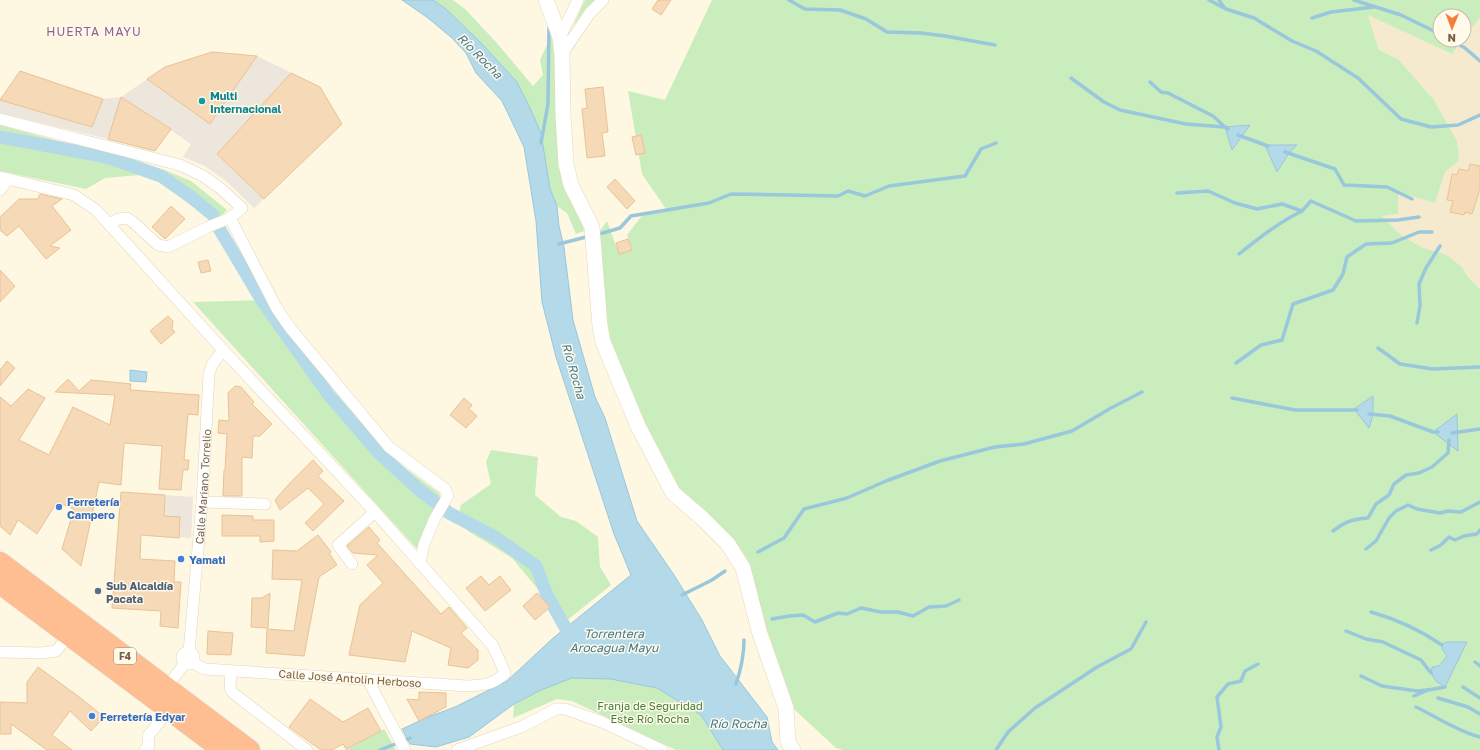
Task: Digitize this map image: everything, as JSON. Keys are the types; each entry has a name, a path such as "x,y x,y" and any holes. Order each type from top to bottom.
{"highway":[{"name":"F4","path":"0,562 250,750"},
{"name":"F4","path":"0,584 222,750"}],"street":[{"path":"546,0 560,37 566,164 571,185 592,227 600,326 603,342 638,426 673,493 702,518 728,544 743,568 760,634 786,708 788,742 793,750"},
{"path":"560,37 578,0"},
{"path":"562,54 590,13 603,0"},
{"path":"0,119 180,165 203,176 220,188 242,208 230,218 168,247 158,245 127,218 118,219 110,224"},
{"path":"0,190 4,178 74,195 96,210 375,512 420,563"},
{"path":"230,218 277,309 291,329 389,447 445,489 448,496 434,518 424,544 420,563"},
{"name":"Calle Mariano Torrelio","path":"189,663 195,660 194,655 189,652 202,502 209,374 212,365 224,350"},
{"path":"202,502 265,504"},
{"path":"352,564 338,545 375,512"},
{"name":"Calle José Antolin Herboso","path":"189,663 205,669 467,686 486,685 498,680 505,673 494,646 420,563"},
{"path":"0,652 41,653 56,651 69,636"},
{"path":"167,687 189,663"},
{"path":"231,671 230,688 233,693 307,750"},
{"path":"368,680 404,749"},
{"path":"457,750 522,728 556,709 565,709 602,722 662,750"},
{"path":"149,749 148,736 168,710"}],"shaded area":[{"path":"1368,14 1432,44 1432,48 1439,48 1452,54 1456,48 1472,48 1472,27 1480,18 1480,289 1468,277 1462,267 1447,255 1421,247 1401,235 1382,216 1398,192 1435,203 1445,172 1459,159 1457,141 1434,100 1398,59 1379,50"},
{"path":"257,56 320,87 342,124 254,208 226,181 205,166 183,157 191,144 122,97 108,139 0,113 0,100 20,71 103,99 121,97 165,67"},
{"path":"121,492 193,497 191,538 119,533"}],"green space":[{"path":"433,0 453,0 465,9 496,42 533,86 543,75 540,60 552,34 557,83 584,231 576,234 567,213 557,206 550,189 541,133 517,82 482,44 446,9"},
{"path":"585,0 596,0 586,8 573,26"},
{"path":"712,0 1480,0 1480,18 1472,28 1472,8 1432,8 1432,45 1368,15 1379,50 1398,59 1434,100 1457,141 1459,160 1445,172 1435,203 1398,192 1398,214 1382,216 1401,235 1421,247 1447,255 1462,267 1468,277 1480,289 1480,750 843,750 836,748 794,709 771,650 747,565 679,492 642,424 605,335 597,235 607,221 619,254 632,249 627,235 644,213 666,209 642,174 628,91 665,100"},
{"path":"1439,48 1456,48 1452,54"},
{"path":"0,125 167,171 191,181 227,210 220,217 207,217 155,179 139,175 105,178 86,189 0,171"},
{"path":"266,300 293,344 386,454 439,493 441,499 429,519 417,549 193,302"},
{"path":"491,450 538,457 535,495 561,517 576,521 598,537 600,567 611,585 565,622 512,558 468,531 459,514 461,505 491,484 486,462"},
{"name":"Franja de Seguridad Este Río Rocha","path":"572,678 611,679 657,688 701,715 723,750 676,750 572,701 557,699 513,718 514,704 541,690"},
{"path":"384,729 396,750 345,750 381,731"}],"water":[{"name":"Río Rocha","path":"402,0 433,0 446,9 482,44 517,82 541,133 550,189 557,206 559,226 564,247 573,320 595,397 605,418 637,521 674,575 702,620 720,656 767,717 772,742 778,750 723,750 701,715 657,688 611,679 572,678 541,690 514,704 469,737 436,747 410,744 402,729 455,707 507,681 552,639 631,575 614,534 556,357 542,302 536,221 524,147 502,101 476,73 466,53 452,38 428,18"},
{"path":"1250,125 1232,150 1225,127"},
{"path":"1265,145 1297,145 1289,153 1277,172"},
{"path":"130,370 147,372 146,382 130,381"},
{"path":"1373,396 1373,415 1369,428 1354,409"},
{"path":"1457,414 1458,451 1433,432"},
{"path":"1446,642 1467,642 1445,687 1436,681 1431,673 1432,667 1439,666 1447,656 1442,649 1442,645"}],"building":[{"path":"658,0 671,0 661,15 652,9"},
{"name":"Multi Internacional","path":"212,52 257,56 210,124 147,79 165,67"},
{"path":"20,71 103,99 92,127 0,100"},
{"path":"291,73 320,87 342,124 264,199 217,154"},
{"path":"603,87 608,132 602,133 605,156 587,158 582,109 587,108 585,89"},
{"path":"121,97 171,129 155,151 108,139"},
{"path":"641,135 645,153 636,155 632,137"},
{"path":"1470,164 1480,166 1480,189 1472,214 1465,212 1464,215 1450,212 1453,201 1447,200 1452,174 1457,175 1459,169 1468,171"},
{"path":"615,179 635,201 627,209 607,187"},
{"path":"40,194 62,199 52,206 71,230 50,246 60,248 46,259 19,226 7,236 0,230 0,217 19,199 38,199"},
{"path":"171,206 185,219 165,239 152,227"},
{"path":"628,239 632,250 619,254 616,243"},
{"path":"208,260 211,271 201,273 198,262"},
{"path":"0,270 15,286 0,302"},
{"path":"168,316 173,321 172,329 175,332 161,344 150,331"},
{"path":"7,361 15,368 0,386 0,370"},
{"path":"68,379 79,391 91,380 131,384 130,390 199,395 198,415 188,414 184,460 189,460 188,470 183,470 181,490 159,489 162,446 124,443 121,485 99,482 81,566 62,549 74,509 57,502 37,534 18,520 10,535 0,526 0,397 11,406 28,389 45,398 19,440 49,455 73,407 110,425 115,395 55,392"},
{"path":"235,386 241,387 254,402 252,404 272,424 260,436 253,436 252,458 242,457 242,496 223,496 227,434 218,433 219,420 229,421 228,393"},
{"path":"464,398 472,405 469,409 477,416 466,428 450,415"},
{"path":"313,460 323,471 318,476 344,501 313,531 305,523 324,504 308,488 280,510 275,500"},
{"path":"121,492 165,495 164,516 180,517 179,538 141,535 140,559 175,561 174,582 181,582 178,628 160,626 161,611 112,608"},
{"path":"222,515 253,516 253,520 274,520 274,541 260,542 260,536 222,536"},
{"path":"369,527 380,540 377,543 441,614 449,607 467,628 461,633 478,650 478,660 468,668 448,665 451,648 412,631 405,662 349,655 360,605 383,583 367,565 378,555 353,553 347,546"},
{"path":"318,535 331,552 329,553 337,565 319,577 304,656 266,653 267,629 294,631 302,580 272,579 273,550 297,551"},
{"path":"481,576 489,585 500,576 511,590 485,611 466,588"},
{"path":"270,593 268,628 251,627 252,598 262,598"},
{"path":"537,593 550,607 535,620 523,606"},
{"path":"208,631 233,633 231,655 207,654"},
{"path":"38,667 104,717 91,731 70,711 52,735 72,750 47,750 11,724 11,734 0,734 0,702 27,703 27,682"},
{"path":"419,692 446,693 446,707 419,721 407,699 419,700"},
{"path":"310,699 343,722 368,708 381,731 346,749 343,744 332,750 321,750 289,727"}],"waterway":[{"path":"789,0 805,9 840,10 866,19 887,32 921,33 995,45"},
{"path":"1209,0 1226,9 1254,18 1292,41 1316,51 1358,78 1401,119 1431,127 1458,125 1480,115"},
{"path":"1219,0 1224,7"},
{"path":"1354,0 1401,15 1432,30"},
{"path":"1312,18 1331,12 1374,7"},
{"path":"541,143 548,104 549,27"},
{"path":"1465,48 1480,61"},
{"path":"1071,78 1104,102 1120,110 1186,124 1225,127 1228,129"},
{"path":"1150,82 1161,92 1168,93 1213,116 1225,127"},
{"path":"1238,135 1268,146"},
{"path":"0,137 107,157 161,176 191,197 213,215"},
{"path":"596,235 620,228 631,216 709,203 731,194 838,196 848,191 865,196 889,186 965,176 981,149 996,143"},
{"path":"1285,152 1335,169 1344,185 1387,187 1412,199"},
{"path":"1177,193 1208,191 1235,203 1257,209 1282,204 1302,211 1311,201 1356,221 1398,220 1419,217"},
{"path":"1239,254 1277,226 1302,211"},
{"path":"220,230 261,299 328,394 378,452 418,489 449,513 495,537 536,566 547,595 574,643"},
{"path":"1236,363 1261,345 1282,340 1293,304 1333,290 1343,274 1347,257 1366,244 1392,243 1419,232 1432,232"},
{"path":"559,244 590,236"},
{"path":"1417,323 1420,306 1419,284 1426,268 1440,246"},
{"path":"1378,348 1400,364 1433,369 1480,367"},
{"path":"758,552 784,538 804,509 847,498 886,481 940,461 995,447 1024,444 1072,431 1142,392"},
{"path":"1232,398 1295,410 1357,410"},
{"path":"1369,414 1390,416 1433,432 1438,432"},
{"path":"1452,433 1480,429"},
{"path":"1333,531 1341,525 1357,519 1368,518 1376,504 1389,495 1394,484 1406,475 1419,473 1432,467 1448,453 1449,440"},
{"path":"1366,549 1376,541 1389,518 1396,511 1408,505 1417,509 1440,513 1448,511 1461,512 1480,502"},
{"path":"1431,550 1441,545 1449,537 1455,540 1464,536 1477,534 1480,530"},
{"path":"682,595 712,580 725,571"},
{"path":"772,619 803,615 815,622 838,613 847,614 861,608 881,612 898,612 913,616 929,607 946,606 959,600"},
{"path":"1371,612 1408,626 1425,634 1442,645"},
{"path":"996,750 1008,732 1035,708 1097,667 1131,649 1146,622"},
{"path":"1346,631 1366,639 1383,642 1421,660 1431,673"},
{"path":"736,684 742,662 744,640"},
{"path":"1475,662 1480,666"},
{"path":"1219,750 1217,737 1221,727 1217,697 1228,684 1241,681 1245,671 1258,664"},
{"path":"1361,676 1382,686 1417,691 1428,690"},
{"path":"1414,696 1428,690 1445,687"},
{"path":"1463,687 1480,698"},
{"path":"1438,698 1468,707 1480,714"},
{"path":"1416,707 1455,728 1480,737"},
{"name":"Torrentera Arocagua Mayu","path":"380,750 410,738"}],"place":[{"name":"Multi Internacional","path":"202,101"},
{"name":"Ferretería Campero","path":"59,507"},
{"name":"Yamati","path":"181,559"},
{"name":"Sub Alcaldía Pacata","path":"98,591"},
{"name":"Ferretería Edyar","path":"92,716"}],"district":[{"name":"HUERTA MAYU","path":"94,31"}]}
